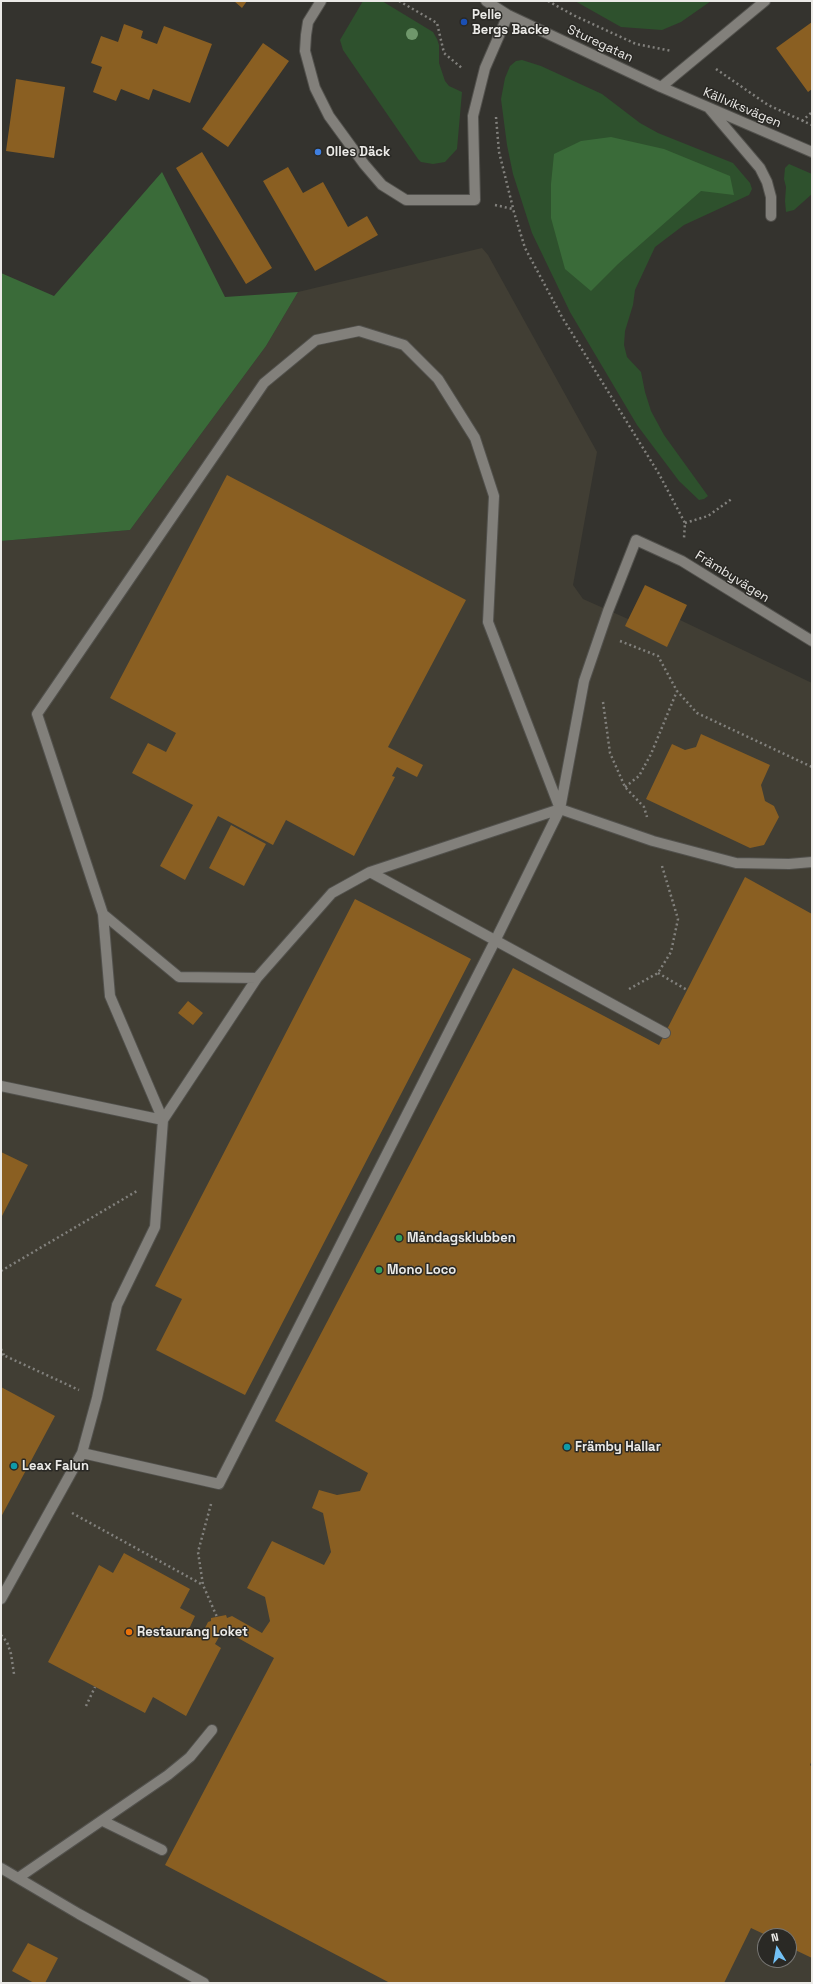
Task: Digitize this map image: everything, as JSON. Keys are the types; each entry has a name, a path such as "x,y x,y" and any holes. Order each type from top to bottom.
{"street":[{"path":"320,1 308,22 305,51 315,88 329,116 364,164 382,185 406,200 475,200 473,116 485,68 508,15"},
{"name":"Sturegatan","path":"486,1 508,15 661,87"},
{"path":"661,87 765,1"},
{"name":"Källviksvägen","path":"661,87 812,152"},
{"path":"708,107 760,168 767,182 771,197 771,216"},
{"path":"1,1599 82,1453 97,1398 117,1305 155,1227 163,1120 110,996 103,914 37,714 264,383 316,340 359,332 404,345 438,379 474,438 494,496 488,622 560,809 496,939 219,1484 82,1453"},
{"name":"Främbyvägen","path":"560,809 584,681 608,611 636,540 682,561 812,641"},
{"path":"163,1120 257,978 332,893 370,872 560,809 653,841 736,863 789,864 812,862"},
{"path":"370,872 496,939 665,1033"},
{"path":"103,914 179,977 257,978"},
{"path":"1,1086 163,1120"},
{"path":"18,1878 102,1822 168,1775 190,1757 212,1730"},
{"path":"102,1822 162,1850"},
{"path":"1,1868 79,1914 204,1983"}],"path":[{"path":"548,1 573,15 636,44 655,47"},
{"path":"745,89 768,105 812,125"},
{"path":"802,121 812,112"},
{"path":"475,200 513,209 525,248 562,317 659,474 685,523 682,561"},
{"path":"685,523 708,516 733,498"},
{"path":"616,640 658,656 677,691 697,713 812,767"},
{"path":"625,788 639,776 651,754 677,691"},
{"path":"658,972 688,990"},
{"path":"1,1349 2,1354 97,1398"},
{"path":"217,1617 203,1585 198,1552 206,1518 219,1484"},
{"path":"54,1503 203,1585"},
{"path":"1,1635 7,1642 14,1674"},
{"path":"86,1706 95,1687"}],"shaded area":[{"path":"482,248 488,255 597,452 573,585 583,599 628,619 680,620 812,683 812,1983 1,1983 1,541 130,530 266,346 298,292"}],"green space":[{"path":"363,1 382,1 433,32 437,39 439,45 439,63 445,81 449,86 462,92 457,149 445,162 433,164 421,162 418,159 343,50 340,40"},
{"path":"575,1 711,1 681,22 662,30 621,27"},
{"path":"522,60 541,66 602,94 640,123 658,133 733,163 750,183 752,189 749,195 684,225 655,247 635,290 633,305 625,331 624,345 627,357 641,372 651,411 664,435 708,496 704,499 699,500 679,481 637,425 570,312 532,233 513,174 507,145 501,99 505,78 510,66 516,61"},
{"path":"611,137 664,149 730,176 734,195 701,191 618,264 591,291 565,269 551,218 551,184 554,154 581,141"},
{"path":"789,164 812,174 812,194 794,210 786,212 786,187 784,179 785,168"},
{"path":"162,172 225,297 298,292 266,346 130,530 1,541 1,273 54,296"}],"building":[{"path":"234,1 247,1 242,8"},
{"path":"812,22 812,89 808,92 776,48"},
{"path":"124,24 143,31 141,38 157,44 164,26 212,44 190,103 153,89 149,100 121,89 116,101 93,92 102,67 91,63 101,36 118,42"},
{"path":"263,43 289,61 228,147 202,129"},
{"path":"16,79 65,87 54,158 6,151"},
{"path":"202,152 272,268 246,284 176,168"},
{"path":"288,167 303,193 323,182 348,227 367,216 378,235 315,271 263,181"},
{"path":"227,475 466,600 388,747 423,765 417,777 397,767 392,776 395,777 354,856 286,820 273,845 218,816 185,880 160,866 193,805 132,773 148,743 166,752 176,733 110,698"},
{"path":"645,585 687,605 667,647 625,626"},
{"path":"701,734 770,765 761,785 765,801 774,806 779,817 764,845 750,848 646,799 672,744 685,750 696,747"},
{"path":"231,825 266,844 244,886 209,868"},
{"name":"Främby Hallar","path":"745,877 812,914 812,1760 810,1765 812,1767 812,1958 797,1951 797,1928 757,1928 757,1931 751,1928 724,1983 390,1983 165,1865 274,1658 229,1633 220,1635 215,1644 221,1648 186,1716 153,1697 145,1713 48,1662 99,1565 113,1573 124,1553 190,1589 180,1608 195,1616 189,1629 201,1636 208,1622 211,1621 211,1618 226,1615 227,1618 232,1616 262,1633 270,1621 265,1597 247,1588 272,1541 324,1565 331,1552 323,1513 312,1508 319,1490 337,1495 360,1491 368,1473 275,1421 513,968 659,1045"},
{"path":"355,899 471,959 245,1395 156,1350 182,1299 155,1286"},
{"path":"188,1001 203,1013 193,1025 178,1013"},
{"path":"1,1152 28,1165 1,1218"},
{"name":"Leax Falun","path":"1,1387 55,1416 1,1517"},
{"path":"28,1943 58,1958 45,1983 34,1983 12,1971"}],"place":[{"name":"Pelle Bergs Backe","path":"464,22"},
{"name":"Olles Däck","path":"318,152"},
{"name":"Måndagsklubben","path":"399,1238"},
{"name":"Mono Loco","path":"379,1270"},
{"name":"Främby Hallar","path":"567,1447"},
{"name":"Leax Falun","path":"14,1466"},
{"name":"Restaurang Loket","path":"129,1632"}]}
